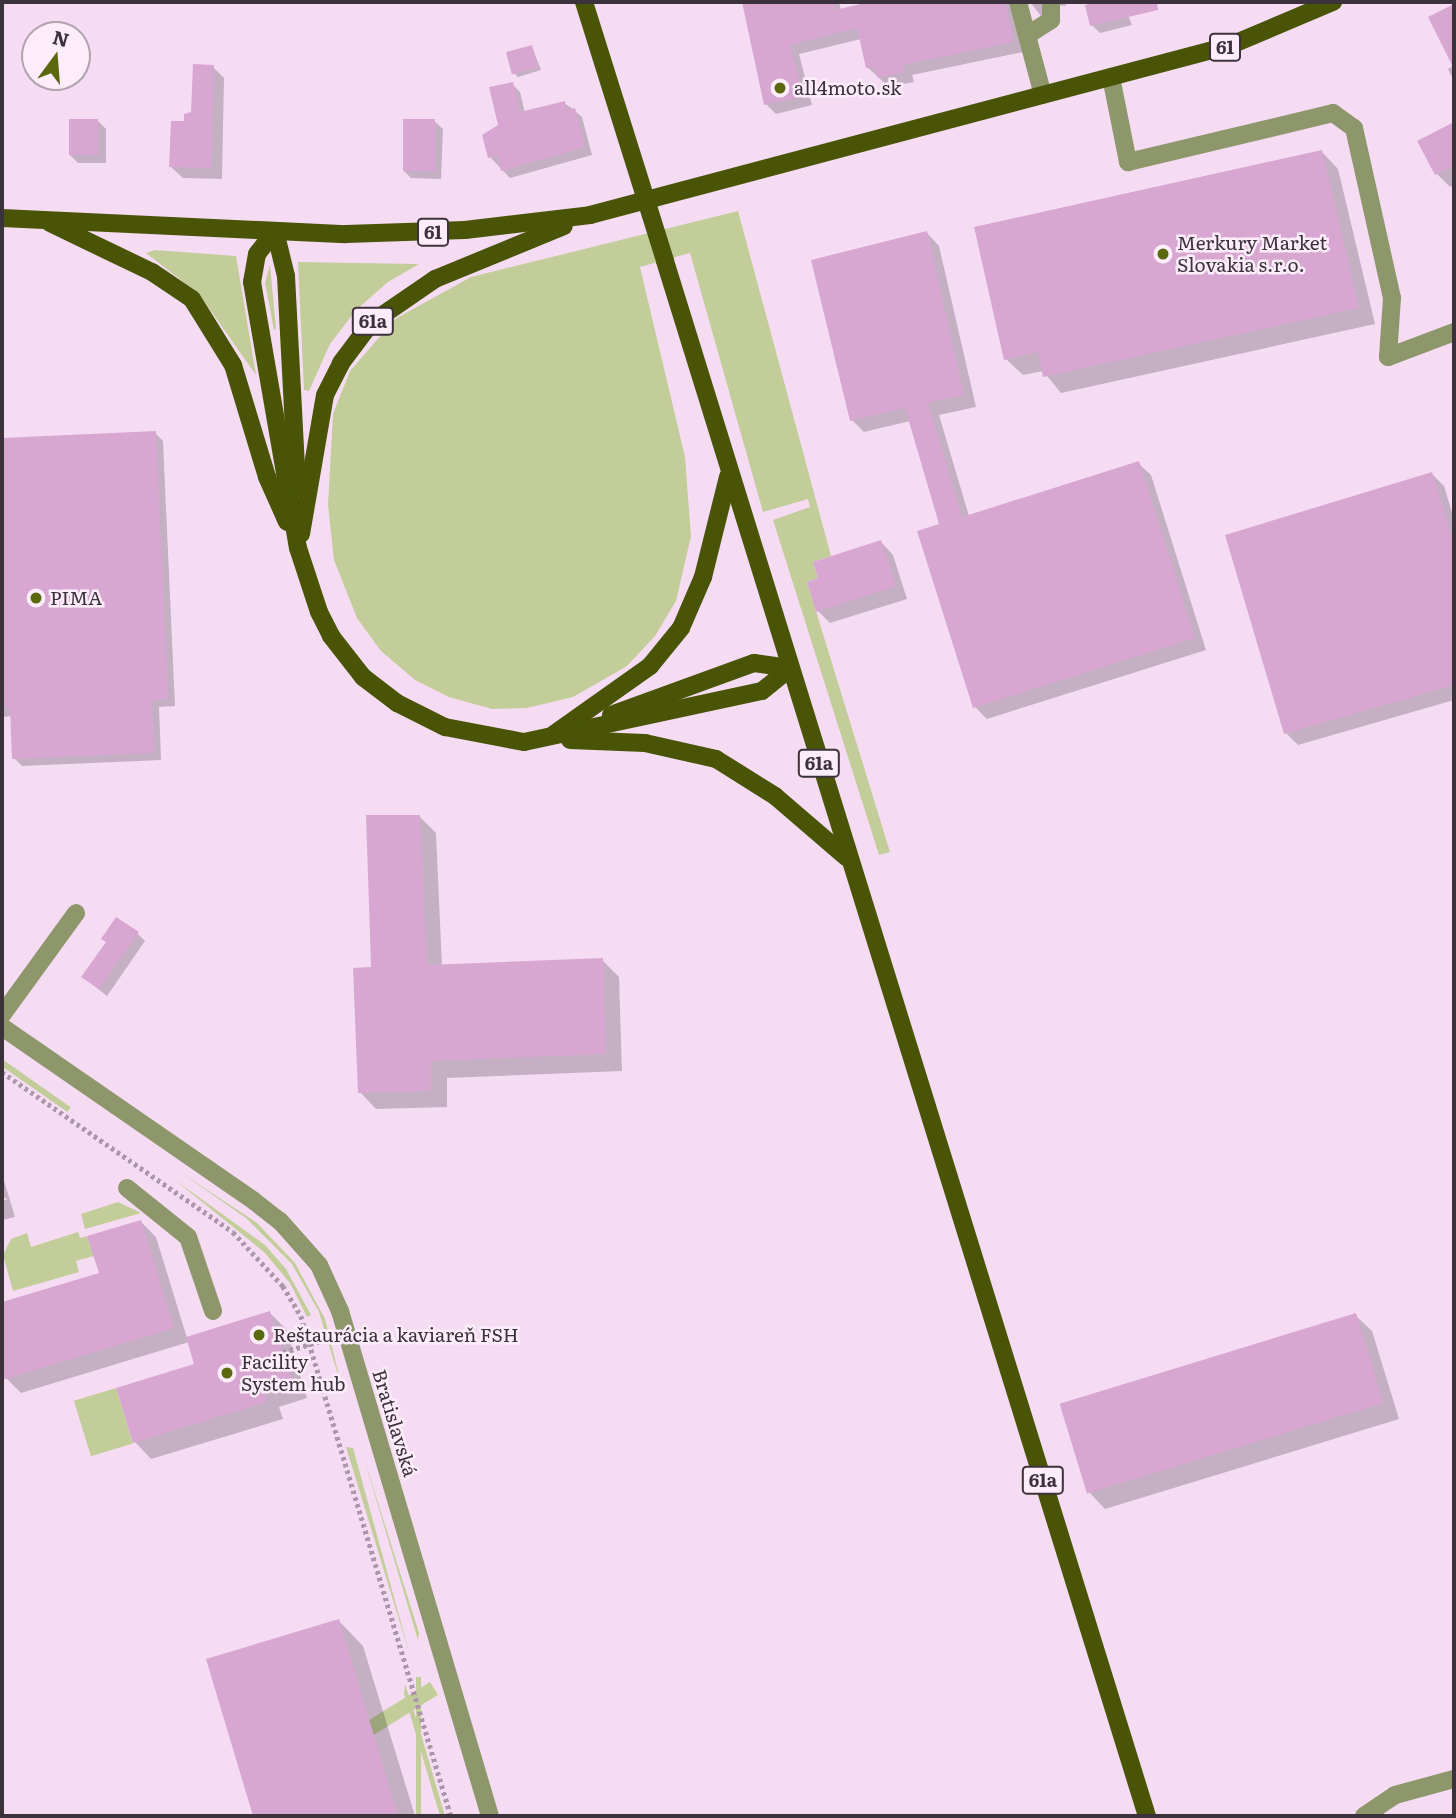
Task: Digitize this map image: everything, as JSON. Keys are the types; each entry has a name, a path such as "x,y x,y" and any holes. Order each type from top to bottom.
{"main road":[{"name":"61a","path":"584,2 665,261 728,476 1147,1816"},
{"name":"61","path":"2,218 275,231 465,230 590,215 1231,45 1334,2"},
{"name":"61a","path":"298,548 325,395 341,363 371,323 435,279 590,215"},
{"name":"61a","path":"42,219 152,272 192,299 233,365 267,477 298,548 331,636 381,692 419,716 471,736 524,742 545,740 645,743 716,759 775,796 847,858"},
{"name":"61a","path":"275,231 257,254 252,282 298,548"},
{"name":"61a","path":"275,231 286,276 298,548"},
{"path":"545,740 641,674 681,628 703,577 728,476"},
{"name":"61a","path":"545,740 754,663 790,668"},
{"name":"61a","path":"545,740 762,691 790,668"}],"street":[{"path":"1018,2 1029,34 1043,94"},
{"path":"1029,34 1051,20 1051,6"},
{"path":"1111,77 1128,162 1333,113 1354,128 1392,298 1388,357 1454,332"},
{"path":"2,1014 76,913"},
{"name":"Bratislavská","path":"2,1027 254,1201 280,1221 319,1265 340,1311 490,1816"},
{"path":"127,1188 188,1237 213,1311"},
{"path":"1364,1816 1395,1795 1454,1779"}],"path":[{"path":"2,1072 248,1244 284,1286 301,1316 310,1344 451,1816"},
{"path":"283,1352 324,1339"}],"green space":[{"path":"738,211 831,556 813,562 818,578 807,582 890,852 879,855 773,520 810,507 808,499 763,512 690,253 640,267 685,457 691,536 676,601 655,636 627,666 573,697 527,708 492,709 449,697 415,680 381,651 357,618 334,560 328,505 333,414 350,371 395,319 471,277"},
{"path":"155,250 236,256 256,375 199,294 146,253"},
{"path":"298,262 419,264 388,282 356,310 330,344 309,391 304,390"},
{"path":"270,265 276,329 274,330 265,283"},
{"path":"2,1059 71,1107 67,1112 2,1066"},
{"path":"180,1172 257,1223 295,1263 325,1319 342,1388 319,1312 292,1264 246,1218"},
{"path":"175,1180 265,1245 286,1269 311,1315 307,1317 290,1283 264,1252"},
{"path":"118,1202 141,1213 85,1229 81,1214"},
{"path":"78,1232 80,1238 87,1236 94,1256 76,1261 79,1272 13,1291 3,1255 11,1239 27,1233 31,1247"},
{"path":"116,1388 133,1443 91,1456 74,1401"},
{"path":"346,1447 353,1448 409,1652"},
{"path":"363,1455 419,1633 418,1640"},
{"path":"416,1677 421,1677 421,1816 416,1816"},
{"path":"430,1682 438,1695 319,1769 311,1756"},
{"path":"405,1684 445,1816 440,1816 404,1694"}],"building":[{"path":"742,2 833,2 835,10 869,2 1005,2 1014,42 903,65 905,72 878,78 874,67 866,68 857,28 790,45 803,96 764,105"},
{"path":"1098,2 1157,2 1158,10 1090,26 1085,5"},
{"path":"1454,4 1454,69 1428,17"},
{"path":"532,45 538,67 512,74 506,52"},
{"path":"193,64 214,65 211,168 169,167 171,121 184,121 184,114 191,112"},
{"path":"513,82 520,112 565,101 566,110 575,108 585,147 501,171 497,155 488,158 482,135 498,125 489,87"},
{"path":"69,119 98,119 98,155 69,155"},
{"path":"403,119 435,119 435,171 403,171"},
{"path":"1454,122 1454,166 1435,175 1417,141"},
{"name":"Merkury Market Slovakia s.r.o.","path":"1322,150 1359,308 1043,377 1038,352 1004,360 974,227"},
{"path":"927,231 964,395 928,403 962,517 1139,461 1195,638 973,708 917,531 939,524 905,408 850,421 811,260"},
{"path":"156,431 168,699 152,700 154,753 12,759 10,709 2,709 2,438"},
{"path":"1432,472 1454,544 1454,685 1284,734 1225,535"},
{"path":"881,540 896,586 816,612 807,582 818,578 813,562"},
{"path":"366,815 420,815 427,965 603,958 606,1054 431,1061 431,1091 358,1093 353,968 371,967"},
{"path":"116,917 139,932 99,989 81,977 106,942 101,939"},
{"path":"141,1220 174,1328 2,1380 2,1302 99,1273 87,1236"},
{"name":"Facility System hub","path":"270,1311 292,1382 264,1391 267,1402 133,1443 116,1388 194,1364 186,1337"},
{"path":"1356,1313 1383,1403 1087,1494 1060,1404"},
{"path":"339,1619 398,1816 253,1816 206,1659"}],"place":[{"name":"all4moto.sk","path":"780,88"},
{"name":"Merkury Market Slovakia s.r.o.","path":"1163,254"},
{"name":"PIMA","path":"36,598"},
{"name":"Reštaurácia a kaviareň FSH","path":"259,1335"},
{"name":"Facility System hub","path":"227,1373"}]}
